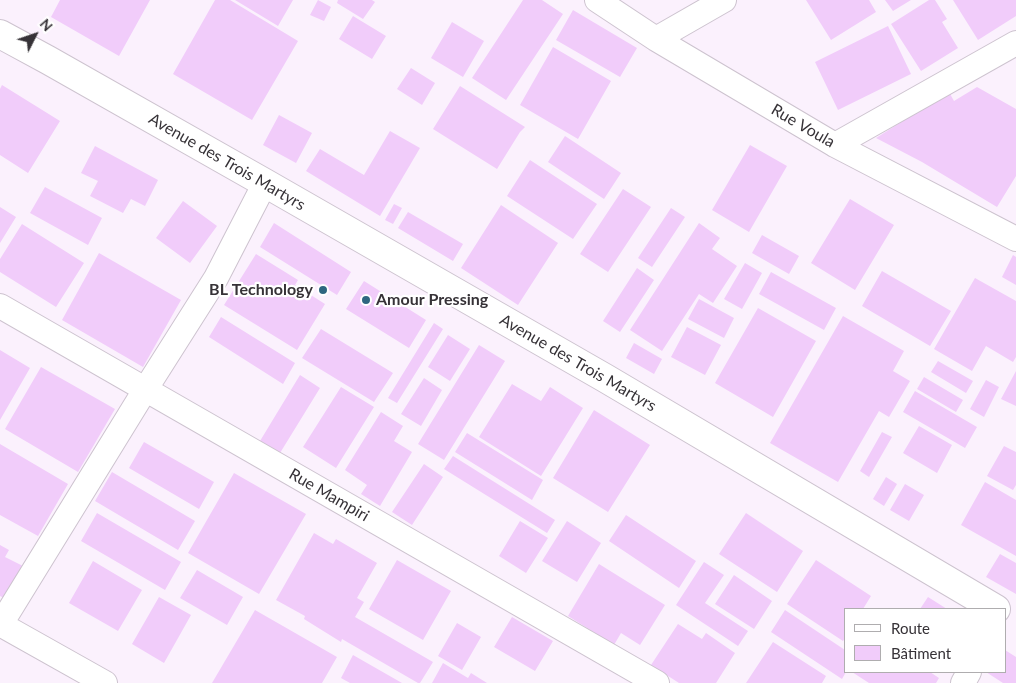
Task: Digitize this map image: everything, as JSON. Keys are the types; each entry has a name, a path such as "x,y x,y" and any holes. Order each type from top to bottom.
{"main road":[{"name":"Avenue des Trois Martyrs","path":"0,34 606,378 994,608"}],"street":[{"name":"Rue Voula","path":"597,0 656,39 835,145 1016,239"},
{"path":"656,39 724,0"},
{"path":"835,145 1016,43"},
{"path":"105,683 0,624 216,278 265,183"},
{"name":"Rue Mampiri","path":"0,306 657,683"}],"building":[{"path":"60,0 150,0 119,56 51,17"},
{"path":"215,0 230,0 298,41 252,120 173,74"},
{"path":"235,0 293,0 278,26"},
{"path":"318,0 331,7 324,21 310,15"},
{"path":"338,0 372,0 375,2 363,19 337,3"},
{"path":"523,0 542,0 563,14 506,100 472,78"},
{"path":"806,0 869,0 876,12 831,40"},
{"path":"885,0 911,0 893,11"},
{"path":"929,0 935,0 947,19 942,22 958,48 921,71 891,24"},
{"path":"953,0 1016,0 1016,16 978,40"},
{"path":"573,10 637,48 620,77 556,40"},
{"path":"353,16 386,36 372,59 339,39"},
{"path":"452,22 484,41 463,77 431,58"},
{"path":"888,26 911,74 838,110 815,62"},
{"path":"553,47 611,81 578,139 520,105"},
{"path":"411,68 435,83 422,105 397,89"},
{"path":"2,85 60,121 28,173 0,155 0,89"},
{"path":"460,86 525,127 497,169 433,129"},
{"path":"977,87 1016,109 1016,176 997,207 922,162 876,138 949,92 954,101"},
{"path":"279,115 312,133 296,163 263,145"},
{"path":"390,131 420,148 380,216 306,171 320,149 364,175"},
{"path":"565,136 621,173 604,199 548,162"},
{"path":"750,145 787,166 749,232 712,210"},
{"path":"95,146 158,180 145,206 131,199 123,213 90,196 98,181 81,173"},
{"path":"530,160 597,204 573,239 507,196"},
{"path":"45,187 102,218 88,245 30,213"},
{"path":"623,189 651,207 608,272 580,254"},
{"path":"850,199 894,225 855,290 811,263"},
{"path":"183,201 217,226 190,263 156,238"},
{"path":"394,204 402,208 393,224 385,220"},
{"path":"501,205 558,243 518,305 461,268"},
{"path":"0,207 16,217 0,243"},
{"path":"671,208 685,217 652,267 638,258"},
{"path":"408,212 463,244 453,261 398,228"},
{"path":"274,223 351,272 337,295 260,247"},
{"path":"699,223 720,238 712,249 737,266 713,303 699,294 662,351 630,330"},
{"path":"22,224 84,263 56,307 0,272 0,259"},
{"path":"762,235 799,256 789,274 752,253"},
{"path":"99,253 181,300 143,367 62,320"},
{"path":"256,254 298,280 295,285 325,304 297,350 224,305"},
{"path":"1013,255 1016,257 1016,285 1002,277"},
{"path":"745,263 762,273 742,309 724,299"},
{"path":"637,268 654,280 620,332 603,321"},
{"path":"882,271 951,311 930,346 862,306"},
{"path":"771,272 836,308 824,330 759,294"},
{"path":"975,278 1016,301 1016,357 1013,362 986,346 972,371 934,349"},
{"path":"364,281 426,320 409,348 346,309"},
{"path":"699,299 734,318 724,338 688,319"},
{"path":"758,308 816,341 773,417 715,383"},
{"path":"843,316 904,351 893,371 910,381 889,417 879,411 838,482 770,443"},
{"path":"221,317 295,363 283,384 209,337"},
{"path":"434,323 443,329 397,403 388,398"},
{"path":"687,327 721,345 705,375 671,357"},
{"path":"321,329 393,373 374,402 302,358"},
{"path":"448,335 470,349 450,381 428,367"},
{"path":"634,343 662,359 654,374 626,358"},
{"path":"479,345 505,361 444,460 418,444"},
{"path":"0,350 30,368 0,420"},
{"path":"938,361 973,381 966,393 931,372"},
{"path":"41,367 115,409 78,472 5,429"},
{"path":"1016,371 1016,406 1001,399"},
{"path":"300,375 320,388 280,453 260,441"},
{"path":"924,377 963,400 956,412 917,389"},
{"path":"424,378 442,390 421,426 401,414"},
{"path":"986,380 999,387 984,417 970,409"},
{"path":"512,384 541,401 550,387 583,408 541,476 479,437"},
{"path":"341,387 374,407 336,468 303,447"},
{"path":"915,391 977,427 965,448 903,412"},
{"path":"594,410 650,445 608,512 553,478"},
{"path":"381,412 403,426 394,441 412,452 380,506 361,494 367,485 345,470"},
{"path":"919,426 952,445 937,473 903,453"},
{"path":"882,432 892,437 869,477 860,471"},
{"path":"467,433 543,480 532,500 455,452"},
{"path":"144,442 214,482 199,509 129,468"},
{"path":"0,444 68,484 38,536 0,515"},
{"path":"1004,446 1016,452 1016,485 1013,490 987,476"},
{"path":"453,456 555,520 547,533 444,469"},
{"path":"424,464 443,477 412,525 392,512"},
{"path":"112,472 195,521 178,550 95,501"},
{"path":"234,473 306,514 259,594 188,553"},
{"path":"886,477 897,484 884,506 873,499"},
{"path":"985,482 1016,500 1016,556 961,525"},
{"path":"905,484 924,495 909,521 890,510"},
{"path":"97,513 181,562 165,590 81,541"},
{"path":"746,513 803,551 777,592 719,554"},
{"path":"626,515 696,561 679,588 609,541"},
{"path":"520,521 548,538 526,573 499,556"},
{"path":"567,521 601,543 577,582 542,561"},
{"path":"314,533 333,544 336,539 377,563 357,598 364,602 355,617 433,662 420,683 342,639 341,642 304,619 305,616 276,600"},
{"path":"0,545 9,550 5,557 23,566 4,598 0,596"},
{"path":"1000,554 1016,563 1016,594 986,577"},
{"path":"397,560 451,591 423,640 369,609"},
{"path":"816,560 871,596 864,608 844,608 843,641 787,604"},
{"path":"93,561 142,590 118,631 69,603"},
{"path":"704,562 724,575 705,603 748,631 738,646 676,605"},
{"path":"599,564 665,605 640,645 621,633 614,645 568,616"},
{"path":"197,570 243,597 227,625 180,598"},
{"path":"734,575 772,601 754,629 715,604"},
{"path":"159,597 191,615 164,663 132,644"},
{"path":"928,597 945,608 921,608"},
{"path":"255,610 337,657 322,683 212,683"},
{"path":"785,610 844,649 845,673 842,679 771,632"},
{"path":"512,617 553,641 535,671 494,647"},
{"path":"457,623 481,637 462,670 438,656"},
{"path":"678,624 702,639 706,633 735,653 716,683 679,683 651,665"},
{"path":"773,642 826,676 822,683 746,683"},
{"path":"1006,651 1016,657 1016,683 1003,683 988,673 1006,673"},
{"path":"353,655 402,683 350,683 341,678"},
{"path":"443,663 468,678 471,673 487,683 432,683"},
{"path":"854,673 932,673 939,678 936,683 869,683"}],"place":[{"name":"BL Technology","path":"323,290"},
{"name":"Amour Pressing","path":"366,300"}]}
